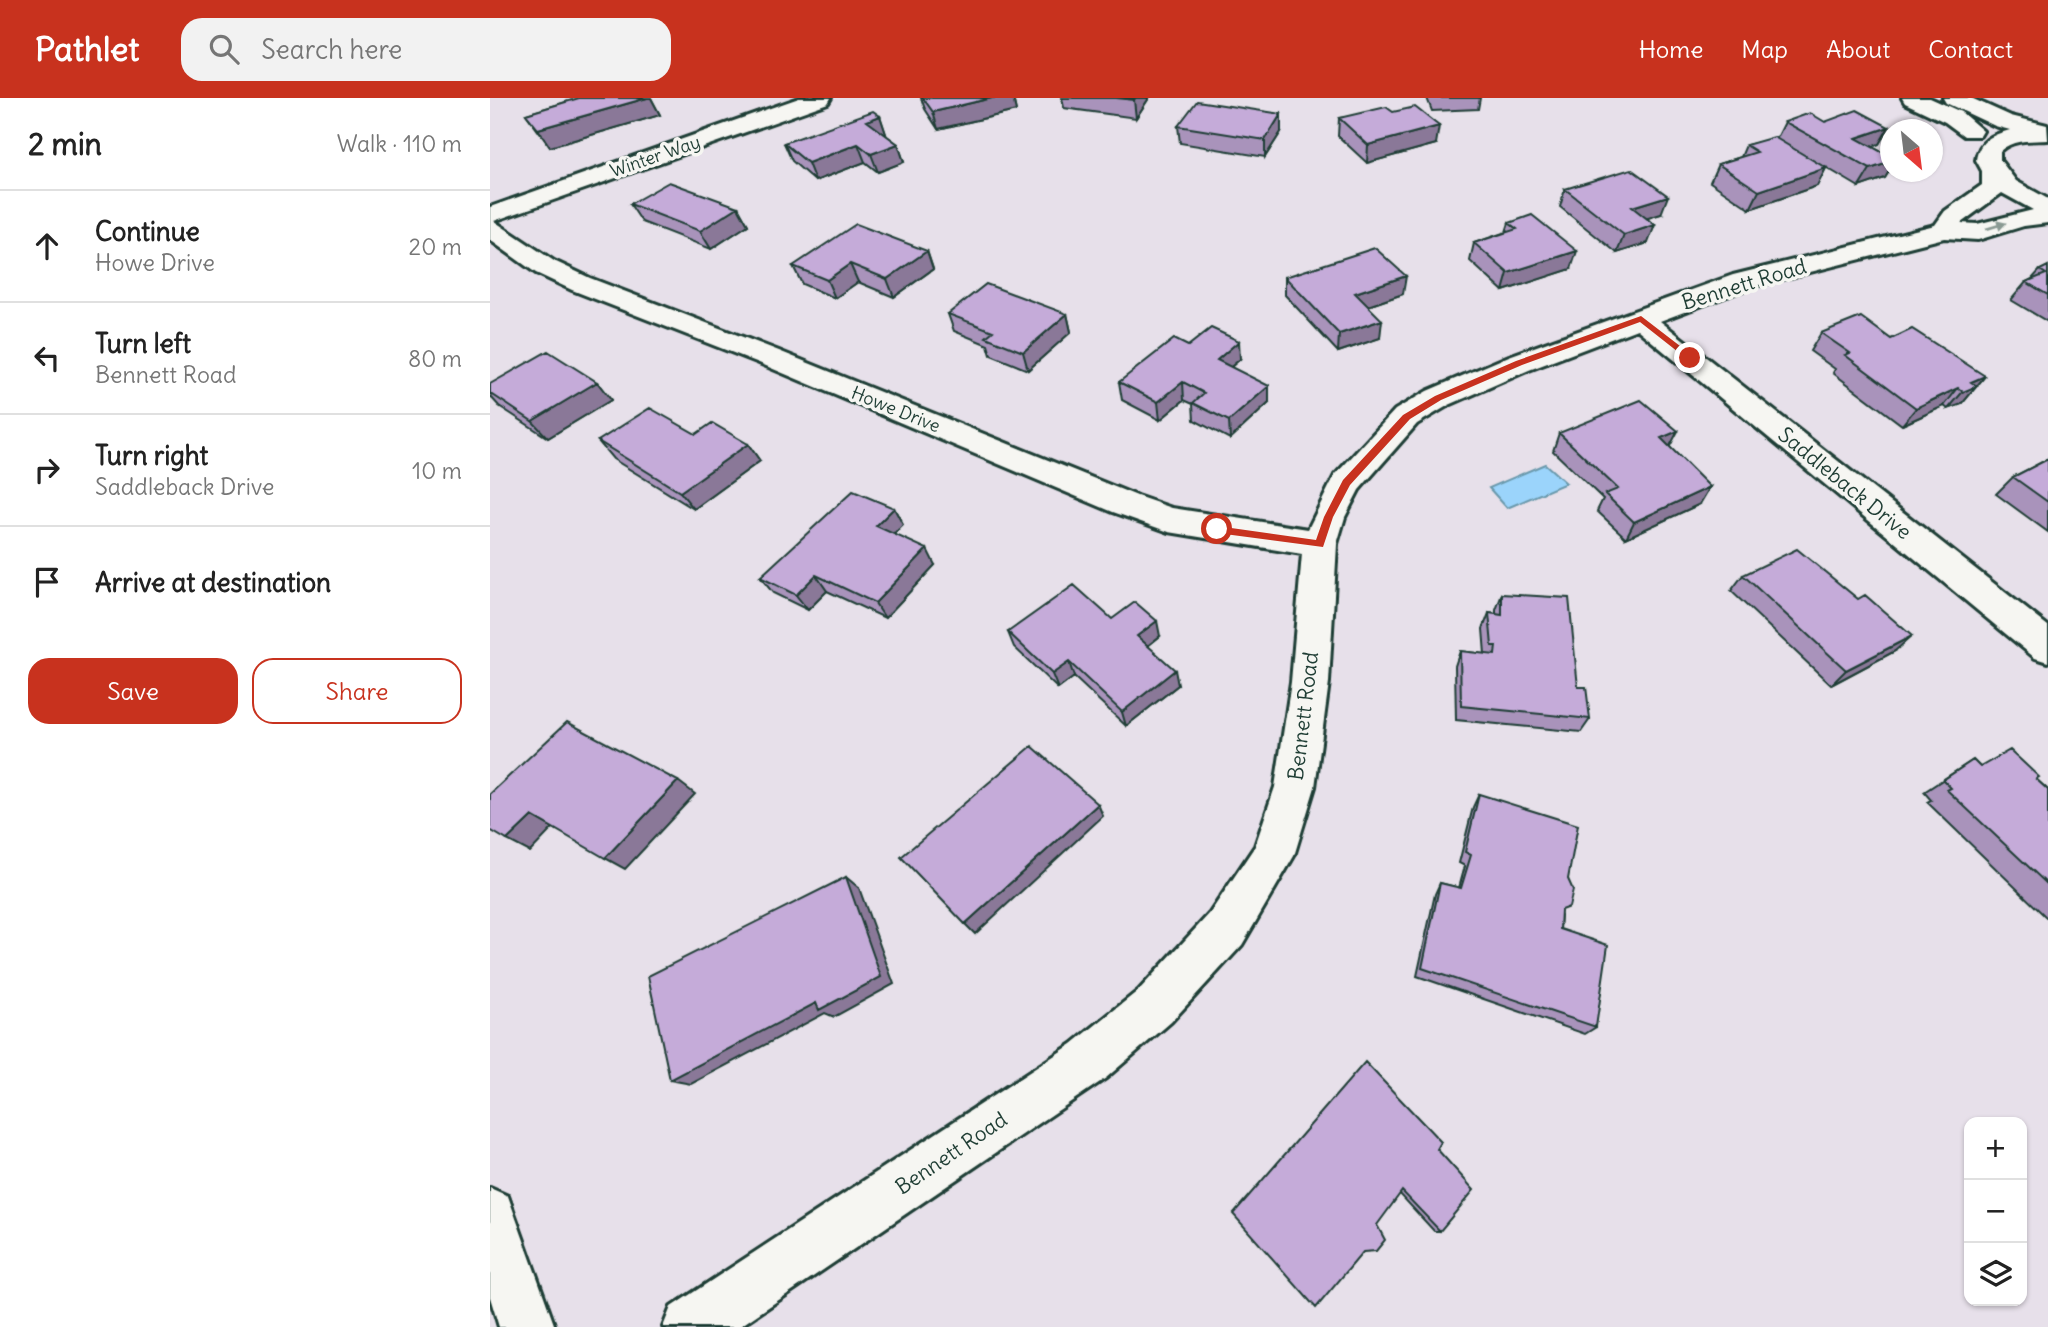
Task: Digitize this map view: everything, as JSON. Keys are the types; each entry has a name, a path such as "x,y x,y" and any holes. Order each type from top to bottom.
{"street":[{"name":"Winter Way","path":"490,215 820,98"},
{"path":"1913,98 1964,123 1979,139 1989,165 2010,189 2048,208"},
{"path":"1954,98 2003,121 2048,132"},
{"path":"1989,165 1988,149 2005,137 2048,132"},
{"name":"Bennett Road","path":"1944,230 1951,216 1981,200 1994,187 1989,165"},
{"name":"Bennett Road","path":"691,1327 1089,1061 1155,1006 1226,929 1273,856 1295,787 1310,682 1320,544 1328,517 1346,483 1406,417 1438,398 1519,363 1742,281 1944,230 1978,232 2021,219 2048,216"},
{"name":"Howe Drive","path":"490,228 545,267 581,284 769,357 1125,504 1169,520 1320,544"},
{"name":"Saddleback Drive","path":"1641,319 2048,648"},
{"path":"490,1214 527,1327"}],"water":[{"path":"1545,464 1566,483 1507,508 1489,488"}],"building":[{"path":"579,98 647,98 538,129 526,114"},
{"path":"923,98 992,98 933,112"},
{"path":"1197,101 1281,114 1265,140 1178,126"},
{"path":"1386,107 1393,112 1415,107 1439,126 1368,145 1339,118"},
{"path":"1857,110 1880,122 1880,130 1856,138 1880,151 1880,166 1870,169 1785,122 1810,113 1825,122"},
{"path":"873,111 880,116 867,121 898,144 871,154 858,144 808,163 784,143"},
{"path":"1774,137 1826,168 1759,191 1718,164 1757,152 1746,145"},
{"path":"1631,169 1668,196 1632,207 1655,225 1624,235 1565,189"},
{"path":"669,182 738,207 700,231 630,204"},
{"path":"1532,215 1577,251 1508,273 1474,243 1517,229 1509,223"},
{"path":"856,224 927,251 887,279 850,264 827,280 793,266"},
{"path":"1375,248 1406,276 1355,293 1382,320 1339,334 1285,277"},
{"path":"2048,266 2048,295 2026,282 2046,274 2040,270"},
{"path":"986,284 1067,314 1023,352 986,337 993,331 948,314"},
{"path":"1861,317 1891,339 1912,329 1985,376 1971,382 1977,386 1963,392 1958,388 1916,408 1845,355 1850,353 1821,333"},
{"path":"1211,328 1239,341 1217,360 1269,386 1229,421 1193,403 1204,393 1183,382 1158,402 1119,382 1174,339 1188,346"},
{"path":"548,351 597,382 532,421 490,393 490,384"},
{"path":"1641,400 1678,431 1661,438 1710,487 1634,522 1605,494 1618,489 1559,433"},
{"path":"650,408 696,434 712,423 748,444 680,492 598,441"},
{"path":"2048,459 2048,502 2013,477"},
{"path":"853,491 894,508 876,526 927,549 875,603 816,575 796,595 760,577"},
{"path":"1797,549 1858,599 1865,595 1912,636 1846,670 1743,575"},
{"path":"1074,585 1112,619 1135,602 1157,621 1137,636 1175,670 1122,712 1069,662 1052,674 1008,632"},
{"path":"1502,594 1569,598 1578,687 1586,687 1590,719 1461,706 1460,651 1495,655 1496,646 1492,646 1489,613 1502,615"},
{"path":"567,722 678,781 605,858 532,816 507,840 490,830 490,794"},
{"path":"1032,746 1098,804 965,924 901,857"},
{"path":"2010,750 2039,777 2036,779 2048,790 2048,885 1947,790 1951,788 1943,780 1973,760 1980,767"},
{"path":"1479,794 1578,825 1568,879 1573,890 1569,907 1561,910 1560,929 1608,945 1596,1027 1422,968 1440,883 1461,888 1471,855 1465,852"},
{"path":"846,877 881,977 819,1010 816,1003 670,1080 648,976"},
{"path":"1365,1062 1441,1142 1437,1149 1474,1190 1440,1231 1402,1191 1377,1225 1385,1240 1376,1251 1363,1252 1316,1308 1233,1214"}],"route":[{"path":"1217,529 1320,544 1328,517 1346,483 1406,417 1438,398 1519,363 1641,319 1690,358"}]}
